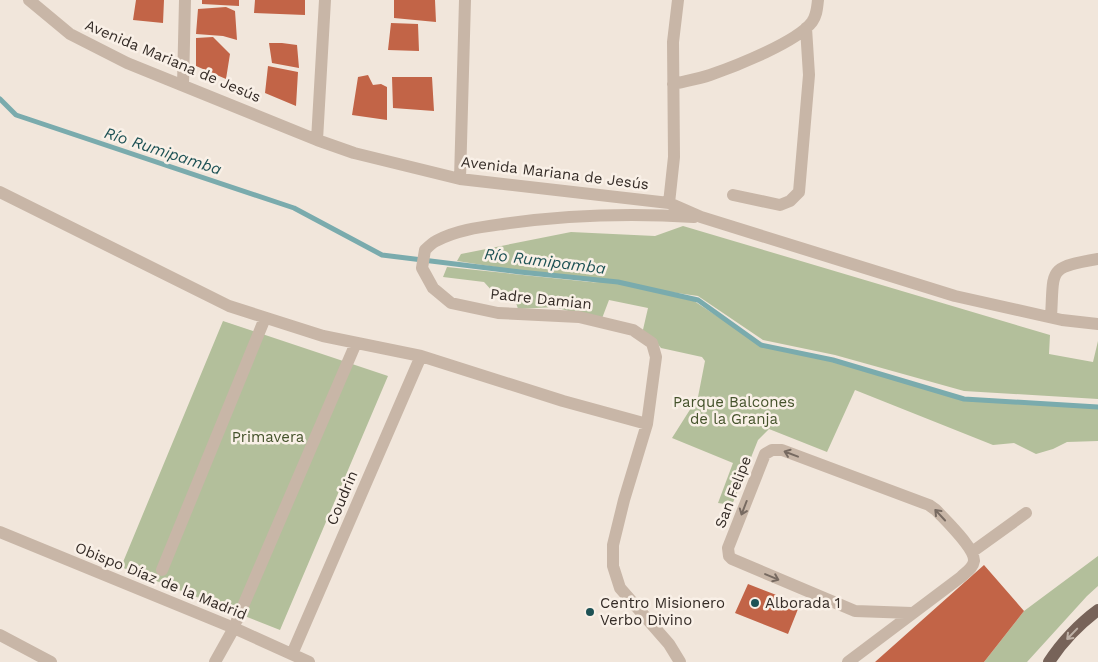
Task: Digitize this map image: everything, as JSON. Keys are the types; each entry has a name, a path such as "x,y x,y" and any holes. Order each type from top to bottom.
{"main road":[{"path":"1049,662 1056,651 1098,610"}],"street":[{"name":"Avenida Mariana de Jesús","path":"28,0 70,34 127,63 317,140 354,153 460,179 669,203 701,217 955,296 1051,317 1098,324"},
{"path":"183,85 185,0"},
{"path":"317,140 325,0"},
{"path":"460,179 465,0"},
{"path":"669,203 674,157 673,42 678,0"},
{"path":"673,84 710,75 795,38 806,28 817,13 818,0"},
{"path":"733,195 780,205 790,201 799,192 809,75 806,28"},
{"path":"0,192 229,306 323,336 421,356 563,401 647,424"},
{"name":"Padre Damian","path":"680,662 670,644 620,588 613,566 613,545 624,500 647,424 656,357 652,343 633,330 579,317 498,313 451,303 433,288 422,268 424,250 440,239 479,228 542,218 626,214 701,217"},
{"path":"1051,317 1054,275 1059,268 1071,263 1098,259"},
{"path":"162,570 265,318"},
{"path":"215,662 236,624 356,342"},
{"name":"Coudrin","path":"292,654 421,356"},
{"name":"San Felipe","path":"912,614 854,611 732,560 728,556 728,548 764,454 772,450 782,450 929,506 936,510 972,552"},
{"path":"848,662 961,577 972,566 974,561 972,552 1026,513"},
{"name":"Obispo Díaz de la Madrid","path":"0,532 236,624 309,662"},
{"path":"0,636 51,662"}],"green space":[{"name":"Parque Balcones de la Granja","path":"683,226 1050,335 1049,354 1093,362 1098,341 1098,399 964,391 835,355 763,340 698,296 628,286 694,301 761,345 832,359 964,399 1098,407 1098,441 1067,442 1036,454 1014,443 993,445 855,390 827,452 769,429 758,440 732,505 718,503 733,463 672,438 698,397 705,361 702,357 661,348 657,343 642,334 648,308 609,300 601,321 555,307 518,309 514,296 495,297 494,293 484,282 443,277 447,267 600,283 457,261 461,254 571,232 655,236"},
{"name":"Primavera","path":"223,321 388,376 280,630 121,567"},
{"path":"1098,556 1098,586 1027,662 984,662 1024,611"}],"building":[{"path":"136,0 164,0 163,23 133,20"},
{"path":"202,0 239,0 239,6 202,4"},
{"path":"255,0 305,0 305,15 254,13"},
{"path":"394,0 435,0 436,22 394,18"},
{"path":"226,7 235,11 237,40 223,36 196,34 198,9"},
{"path":"391,23 418,24 419,51 388,50"},
{"path":"213,37 230,54 226,79 196,66 196,38"},
{"path":"269,43 297,45 299,68 272,63"},
{"path":"268,66 298,72 296,106 265,93"},
{"path":"368,75 373,85 381,84 387,87 387,120 352,115 358,77"},
{"path":"392,77 432,77 434,111 393,108"},
{"path":"984,565 1024,611 984,662 875,662"},
{"path":"748,584 800,604 788,634 735,613"}],"waterway":[{"name":"Río Rumipamba","path":"0,99 16,115 294,208 382,255 618,282 698,300 761,345 833,360 964,399 1098,407"}],"place":[{"name":"Alborada 1","path":"755,603"},
{"name":"Centro Misionero Verbo Divino","path":"590,612"}]}
